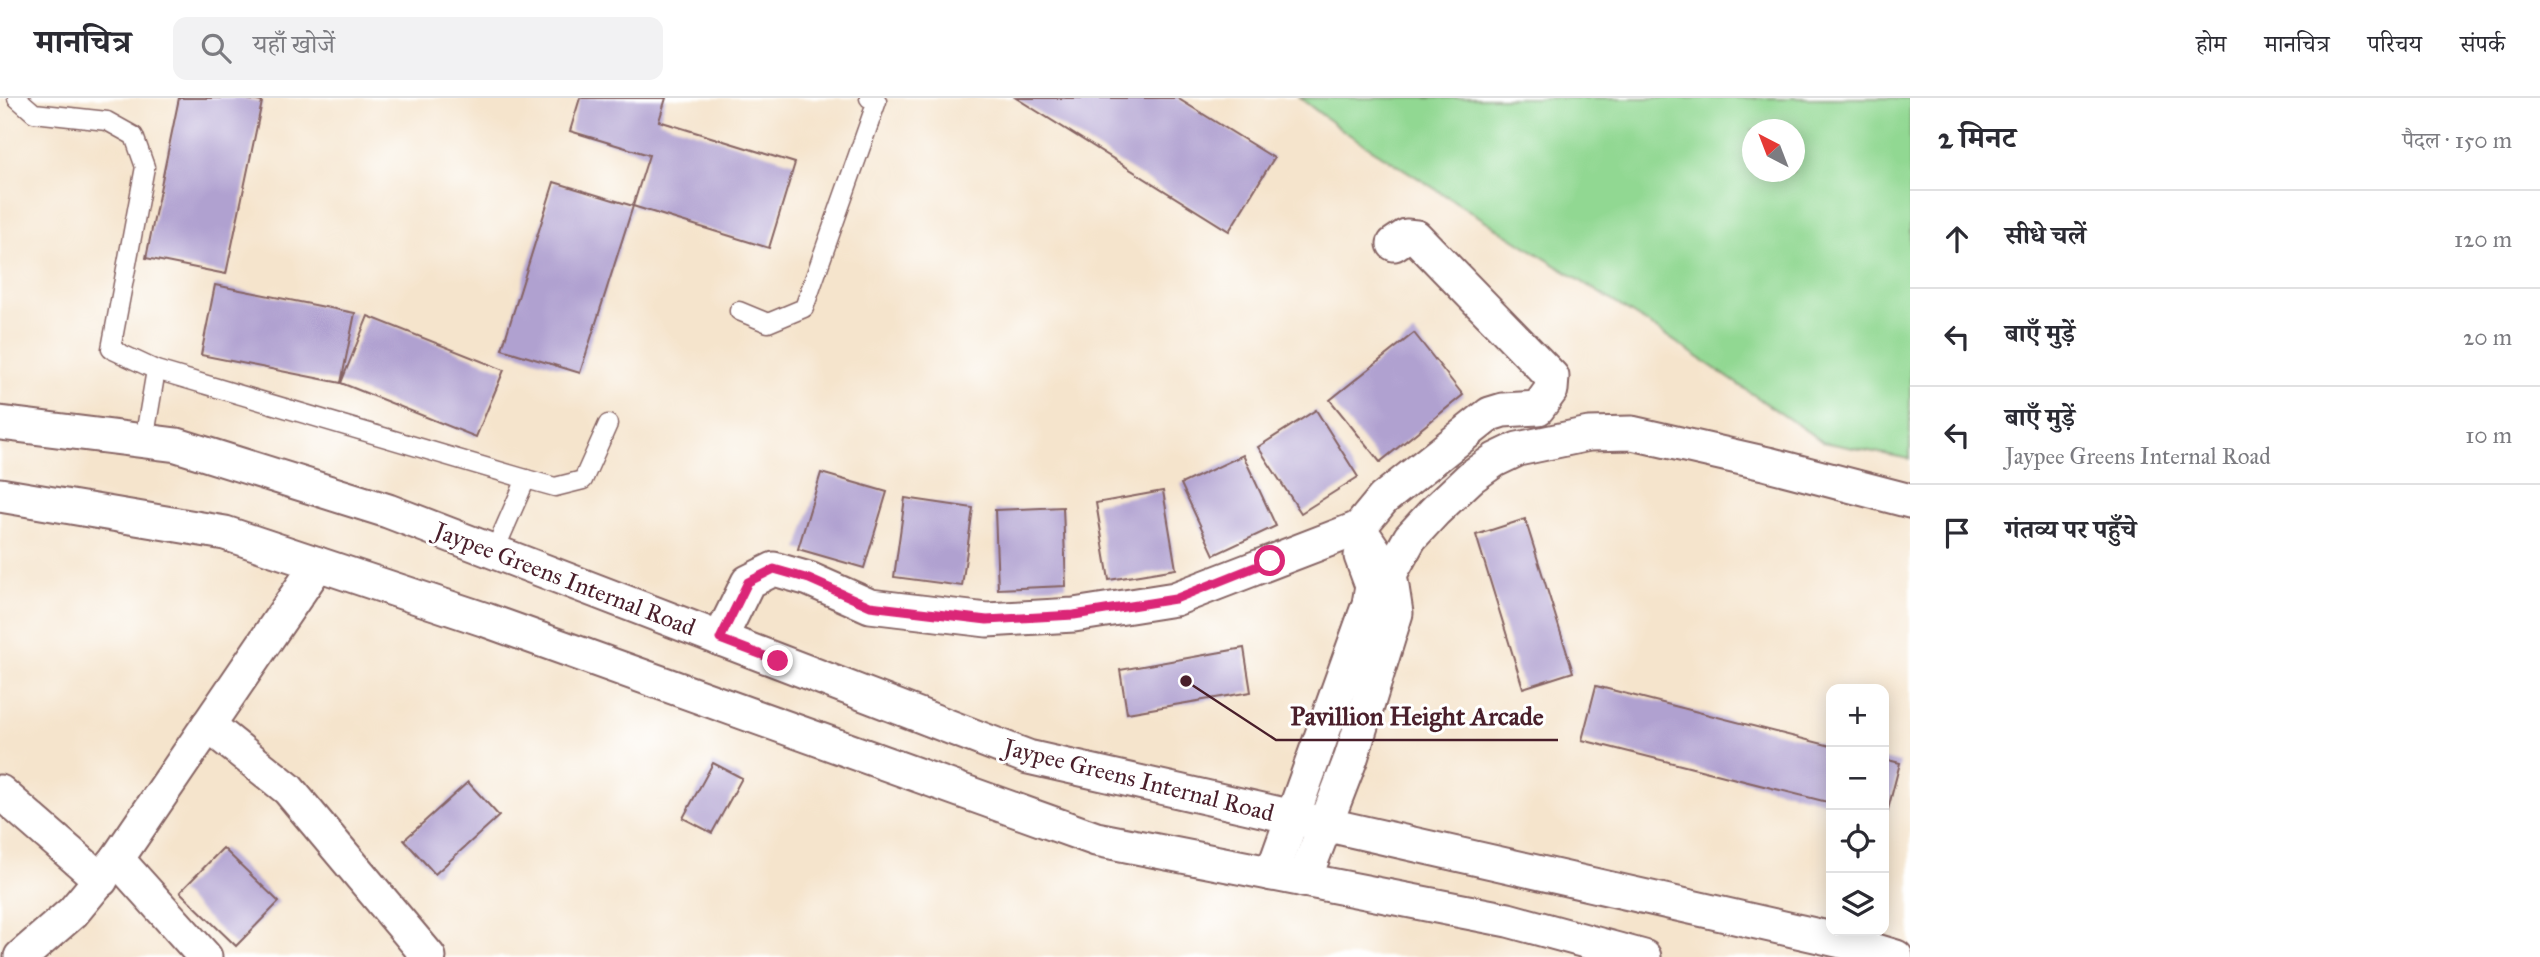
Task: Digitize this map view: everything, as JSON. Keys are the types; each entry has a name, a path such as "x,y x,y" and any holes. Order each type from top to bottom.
{"street":[{"path":"720,639 748,582 774,569 809,579 870,606 987,620 1074,615 1175,599 1354,530 1383,499 1490,414 1503,410 1538,408 1551,390 1552,377 1416,237 1406,236 1394,244"},
{"name":"Jaypee Greens Internal Road","path":"0,423 177,445 388,511 1028,757 1836,940 1896,957"},
{"path":"1390,574 1410,538 1471,477 1495,460 1518,449 1589,434 1632,433 1769,464 1910,501"},
{"path":"0,495 225,533 499,624 1096,839 1508,920 1644,957"},
{"path":"1272,874 1351,758 1395,613 1390,574 1354,530"},
{"path":"1304,880 1309,822 1372,586 1354,530"},
{"path":"21,957 73,912 109,869 139,829 318,564"},
{"path":"208,725 288,789 429,957"},
{"path":"0,792 109,869 205,957"}],"lane":[{"path":"17,98 34,113 107,121 134,136 145,167 111,349 156,370 555,487 583,480 608,424"},
{"path":"739,311 768,323 804,308 877,101 869,98"},
{"path":"144,441 156,370"},
{"path":"494,552 526,479"}],"green space":[{"path":"1300,98 1910,98 1910,459 1823,442 1655,328 1339,128"}],"building":[{"path":"179,98 241,98 262,102 226,274 146,258"},
{"path":"580,98 666,98 659,121 795,163 769,248 633,206 649,155 570,131"},
{"path":"1016,98 1177,98 1274,158 1229,231"},
{"path":"554,182 633,206 580,373 502,349"},
{"path":"215,285 355,313 341,383 201,355"},
{"path":"368,316 504,370 476,437 341,383"},
{"path":"1414,333 1463,395 1380,462 1330,400"},
{"path":"1316,410 1358,477 1301,513 1258,447"},
{"path":"1243,455 1276,526 1214,555 1181,484"},
{"path":"821,473 887,492 864,568 798,549"},
{"path":"1163,491 1176,569 1109,580 1096,503"},
{"path":"905,498 973,508 962,586 894,577"},
{"path":"1063,507 1066,586 998,589 995,510"},
{"path":"1525,519 1573,672 1523,688 1476,535"},
{"path":"1244,648 1251,692 1127,713 1120,670"},
{"path":"1596,686 1826,745 1826,802 1582,740"},
{"path":"1889,760 1900,763 1889,805"},
{"path":"713,763 742,778 712,833 683,818"},
{"path":"468,782 499,816 435,874 404,840"},
{"path":"223,848 279,902 236,946 180,892"}],"place":[{"name":"Pavillion Height Arcade","path":"1186,681"}],"route":[{"path":"778,661 720,639 748,582 774,569 809,579 870,606 987,620 1074,615 1175,599 1270,561"}]}
